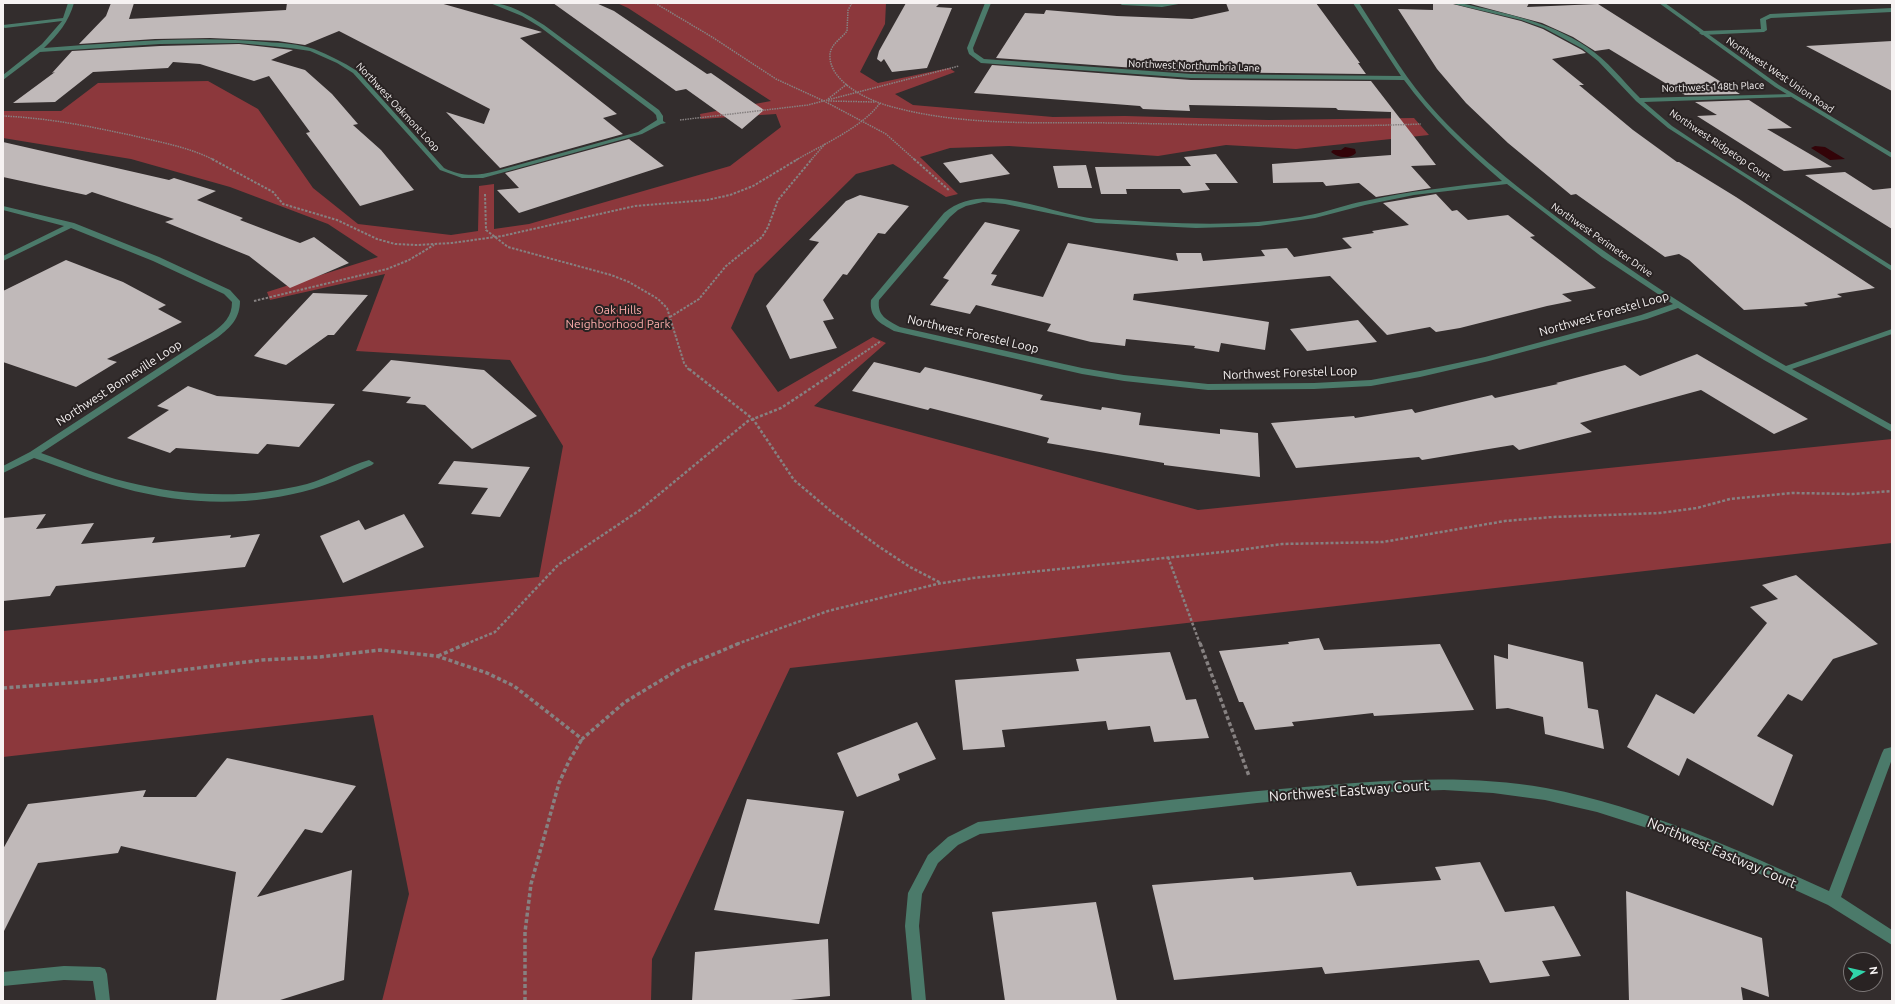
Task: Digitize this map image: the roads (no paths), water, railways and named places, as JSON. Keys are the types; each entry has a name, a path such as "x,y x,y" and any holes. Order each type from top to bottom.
{"street":[{"path":"3,78 40,50 55,34 65,19 71,3"},
{"name":"Northwest Oakmont Loop","path":"40,50 212,40 272,44 311,50 339,62 355,72 442,169 450,174 467,178 484,177 640,133 661,122 660,114 542,26 524,15 493,3"},
{"name":"Northwest Northumbria Lane","path":"988,3 970,48 971,53 982,61 1012,65 1191,76 1406,78"},
{"path":"1122,3 1162,5 1181,3"},
{"name":"Northwest Perimeter Drive","path":"1356,3 1406,78 1444,123 1472,152 1508,182 1584,241 1679,305 1785,369 1892,429"},
{"name":"Northwest Ridgetop Court","path":"1453,3 1523,19 1565,36 1585,48 1600,60 1638,100 1670,127 1892,269"},
{"name":"Northwest West Union Road","path":"1662,3 1790,95 1892,156"},
{"path":"1702,33 1764,30 1763,19 1770,16 1892,10"},
{"path":"5,26 65,19"},
{"name":"Northwest 148th Place","path":"1638,100 1790,95"},
{"name":"Northwest Forestel Loop","path":"1508,182 1414,193 1364,203 1315,216 1259,224 1196,226 1103,221 1005,202 984,200 964,204 955,208 947,215 875,300 874,309 882,320 897,329 1082,371 1124,378 1208,387 1314,386 1371,383 1420,374 1486,359 1636,319 1679,305"},
{"path":"3,208 71,225"},
{"path":"3,259 71,225"},
{"name":"Northwest Bonneville Loop","path":"3,470 33,454 215,335 227,326 237,311 236,301 227,292 156,259 71,225"},
{"path":"1785,369 1892,331"},
{"path":"33,454 125,485 186,496 210,497 276,494 311,486 368,463"},
{"path":"1833,900 1888,753 1892,752"},
{"name":"Northwest Eastway Court","path":"919,1001 912,926 916,892 933,859 953,841 978,828 1257,797 1381,786 1444,784 1493,787 1545,794 1597,806 1668,828 1752,863 1833,900 1892,938"},
{"path":"3,979 64,973 100,974 102,1001"}],"park label":[{"name":"Oak Hills Neighborhood Park","path":"618,317"}]}
